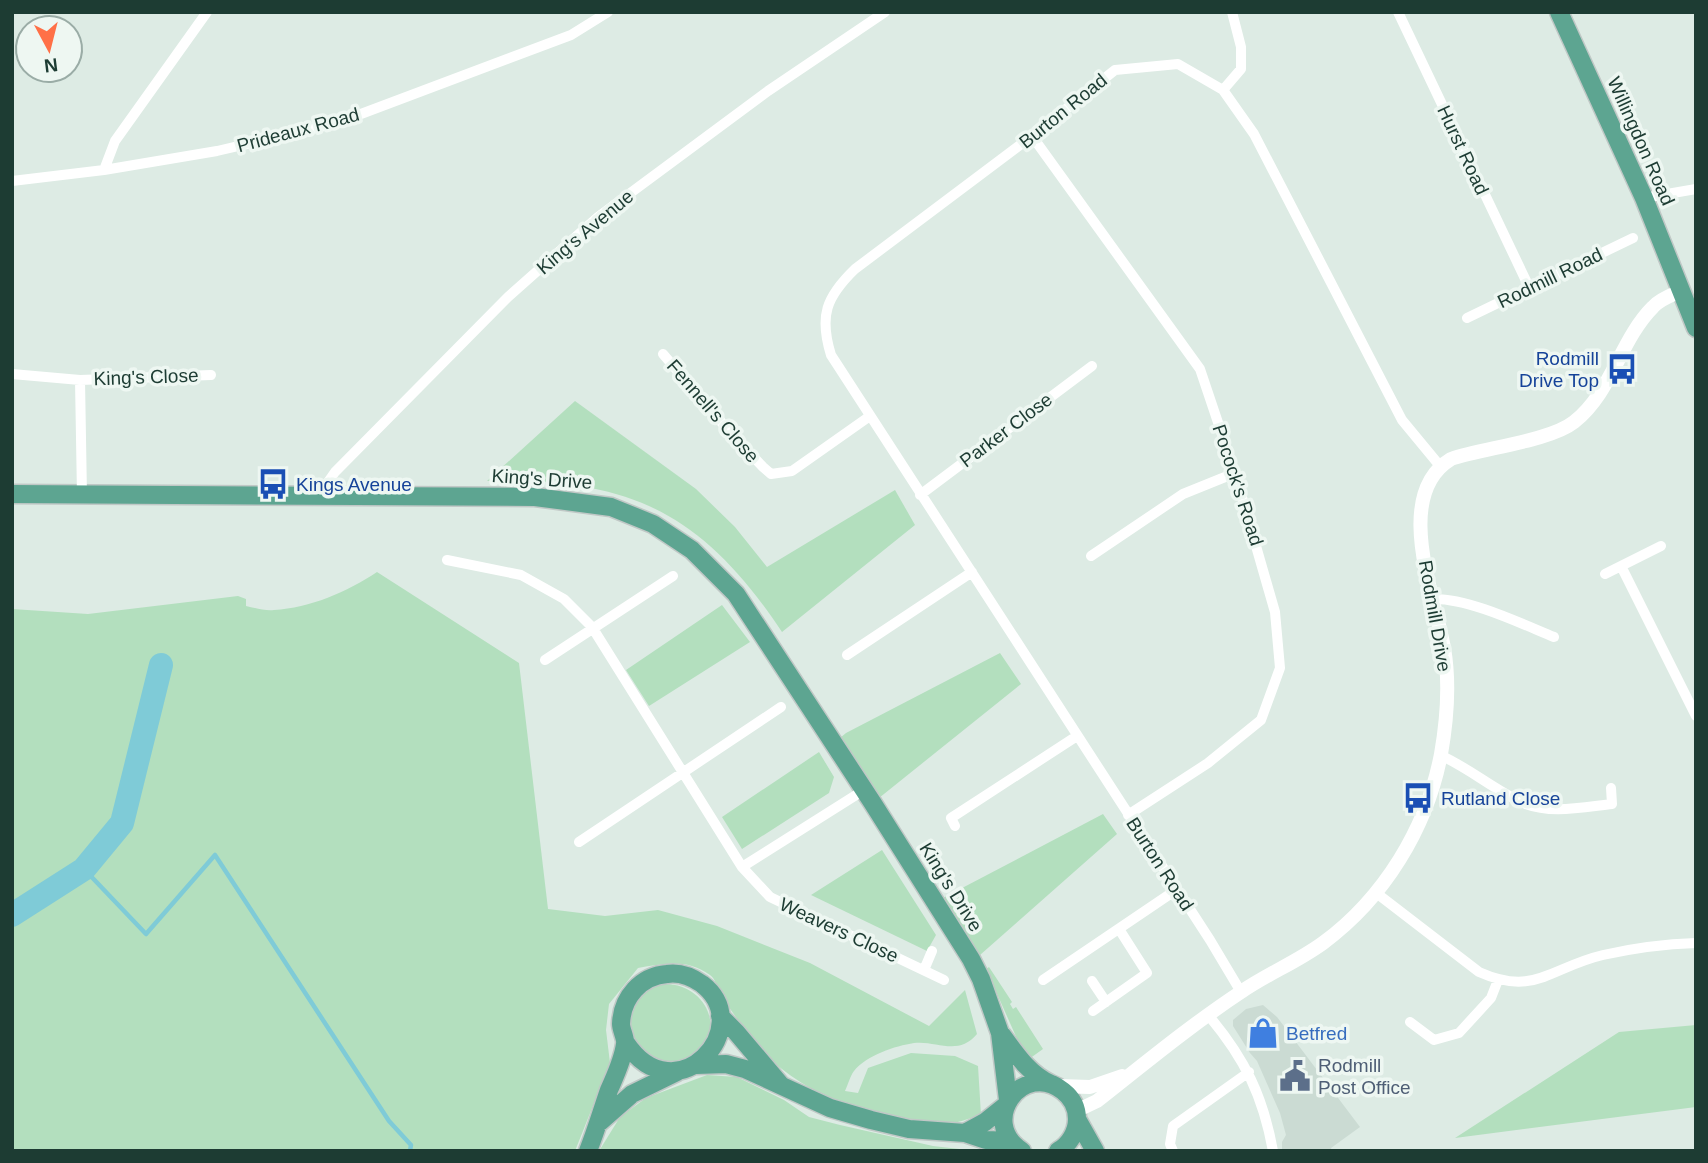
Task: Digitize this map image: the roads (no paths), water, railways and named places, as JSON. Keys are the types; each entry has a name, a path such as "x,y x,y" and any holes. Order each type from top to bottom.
{"main road":[{"name":"Willingdon Road","path":"1559,12 1644,198 1696,328"},
{"name":"King's Drive","path":"12,494 547,498 611,507 653,524 692,550 736,594 971,959 1000,1032 1007,1103 1003,1117 1005,1130 1016,1146"},
{"path":"600,1122 632,1094 688,1068 707,1056 715,1044 720,1030 720,1016 715,1000 705,986 690,977 674,973 657,975 642,982 630,994 622,1010 621,1027 625,1043 635,1057 648,1066 664,1071 688,1068 726,1064 745,1069 830,1108 871,1120 909,1129 965,1133 1016,1146"},
{"path":"720,1016 737,1031 783,1087"},
{"name":"King's Drive","path":"1000,1032 1024,1064 1068,1094 1095,1151"},
{"path":"588,1151 625,1043"},
{"path":"965,1133 985,1122 1022,1087 1031,1083 1054,1085"},
{"path":"1058,1151 1072,1138 1077,1115"}],"street":[{"path":"104,170 115,141 207,12"},
{"name":"Prideaux Road","path":"12,181 104,170 217,151 337,123 571,35 608,12"},
{"name":"King's Avenue","path":"327,495 328,482 335,472 508,297 598,217 768,91 885,12"},
{"path":"1223,90 1241,69 1241,47 1232,12"},
{"name":"Hurst Road","path":"1398,12 1528,288"},
{"name":"Burton Road","path":"1241,992 831,355 825,334 825,316 831,298 855,269 1115,70 1178,64 1223,90 1254,134 1402,420 1440,466"},
{"name":"Pocock's Road","path":"1032,136 1200,369 1235,473 1275,612 1280,668 1261,720 1208,763 1128,815"},
{"path":"1644,198 1696,189"},
{"name":"Rodmill Road","path":"1466,318 1633,238"},
{"path":"1440,466 1468,454 1555,432 1572,424 1599,396 1633,334 1653,306 1681,291"},
{"name":"Fennell's Close","path":"663,354 728,430 771,474 792,471 870,416"},
{"name":"Parker Close","path":"920,495 1092,366"},
{"name":"King's Close","path":"12,374 80,380 211,374"},
{"name":"King's Close","path":"80,380 82,496"},
{"name":"Rodmill Drive","path":"1077,1115 1241,992 1321,944 1350,921 1375,892 1412,839 1430,799 1445,723 1444,649 1425,568 1420,518 1430,482 1440,466"},
{"path":"1091,556 1183,494 1235,473"},
{"path":"1605,574 1661,546"},
{"name":"Weavers Close","path":"447,560 521,575 564,599 592,627 742,867 770,897 944,981"},
{"path":"1621,566 1696,716"},
{"path":"847,655 972,572"},
{"path":"545,660 673,576"},
{"path":"1433,599 1446,598 1554,637"},
{"path":"579,842 780,707"},
{"path":"955,826 951,818 1077,736"},
{"path":"1440,755 1522,803 1543,808 1580,808 1612,804 1611,788"},
{"path":"742,867 864,790"},
{"path":"1043,980 1176,890"},
{"path":"1375,892 1479,971 1498,980 1517,983 1532,981 1601,955 1644,947 1696,943"},
{"path":"1093,1012 1151,972 1119,929"},
{"path":"925,970 932,951"},
{"path":"1410,1022 1434,1040 1459,1033 1491,998 1498,980"},
{"path":"1092,981 1106,1002"},
{"path":"1209,1016 1233,1045 1249,1072 1266,1115 1273,1151"},
{"path":"1173,1151 1170,1144 1172,1126 1249,1072"},
{"name":"Rodmill Drive","path":"1054,1085 1090,1087 1133,1073"}],"waterway":[{"path":"12,915 84,869 122,823 161,665"},
{"path":"84,869 146,934 215,855 389,1121 411,1145 410,1151"}],"place":[{"name":"Rodmill Drive Top","path":"1622,369"},
{"name":"Kings Avenue","path":"273,484"},
{"name":"Rutland Close","path":"1418,798"},
{"name":"Betfred","path":"1263,1033"},
{"name":"Rodmill Post Office","path":"1295,1076"}]}
